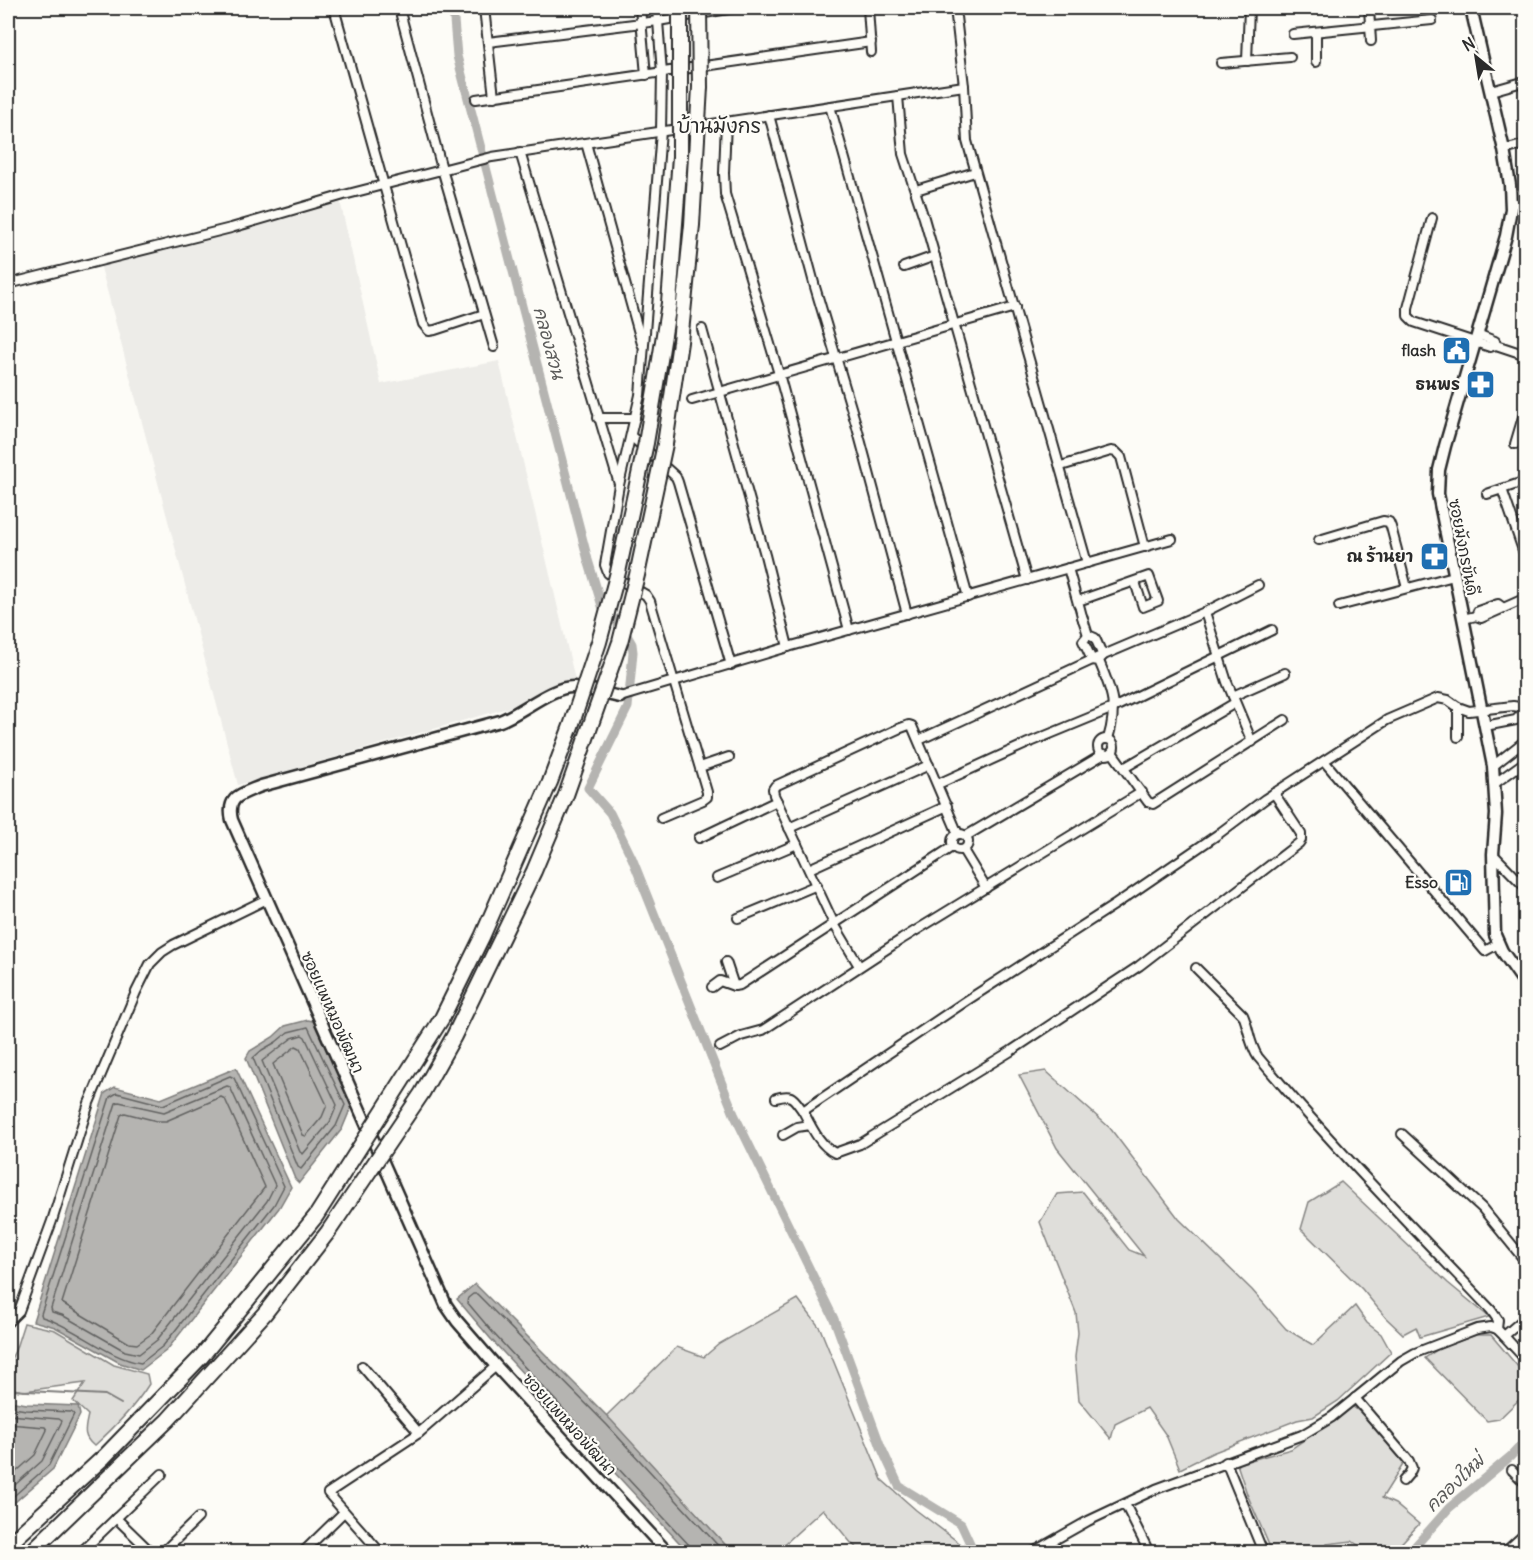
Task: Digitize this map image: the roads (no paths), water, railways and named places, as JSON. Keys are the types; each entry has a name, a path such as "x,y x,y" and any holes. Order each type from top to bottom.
{"highway":[{"path":"8,1545 104,1457 201,1357 316,1216 442,1018 482,937 550,782 596,652 618,572 653,404 669,303 680,157 680,8"},
{"path":"31,1552 168,1420 265,1313 328,1232 422,1093 481,984 534,872 566,795 620,642 645,543 665,444 680,342 693,225 700,87 699,8"}],"street":[{"path":"334,8 426,328 429,331 435,330 484,314"},
{"path":"399,8 442,169 494,346"},
{"path":"484,8 494,97"},
{"path":"640,8 646,75"},
{"path":"657,8 662,73 661,131 640,395 619,485 605,569 646,595 707,792 707,796 661,818"},
{"path":"488,42 658,21 734,8"},
{"path":"868,8 871,52"},
{"path":"955,8 964,87 965,129 975,172 1087,563"},
{"path":"1247,61 1249,8"},
{"path":"1369,8 1371,41"},
{"name":"ซอยมังกรขันดี","path":"1471,8 1504,150 1510,184 1510,204 1506,236 1439,470 1438,494 1483,711 1492,766 1496,814 1493,854 1493,916 1498,945 1526,985"},
{"path":"1293,33 1432,20"},
{"path":"1316,32 1316,62"},
{"path":"476,99 871,42"},
{"path":"1221,63 1290,57"},
{"path":"1491,91 1526,81"},
{"path":"8,284 231,228 492,157 964,87"},
{"path":"898,96 903,154 916,190 1027,580"},
{"path":"830,106 968,597"},
{"path":"769,115 907,614"},
{"path":"726,121 725,194 779,374 849,630"},
{"path":"586,143 644,350"},
{"path":"1504,150 1526,144"},
{"path":"520,152 619,485"},
{"path":"916,190 975,172"},
{"path":"1510,204 1526,202"},
{"path":"1432,218 1408,308 1408,316 1414,322 1495,341 1496,345 1526,355"},
{"path":"904,267 935,256"},
{"path":"692,400 1015,307"},
{"path":"702,329 765,555 788,647"},
{"path":"1515,444 1526,407"},
{"path":"598,418 635,418"},
{"path":"631,436 676,477 731,665"},
{"path":"1061,466 1111,451 1118,453 1145,547"},
{"path":"1487,494 1526,482"},
{"path":"1502,489 1522,540 1526,559"},
{"path":"1318,540 1383,521 1389,522 1407,588"},
{"path":"620,697 788,647 1172,539"},
{"path":"1068,568 1083,620 1088,634 1095,638 1098,659 1111,690 1112,726 1108,739"},
{"path":"1339,606 1454,576"},
{"path":"1083,620 1078,601 1135,582"},
{"path":"919,740 1205,612 1258,585"},
{"path":"1463,620 1476,616 1481,618 1526,598"},
{"path":"1205,612 1234,700 1252,742"},
{"path":"938,784 1113,708 1272,630"},
{"path":"1124,768 1234,700 1285,673"},
{"name":"ซอยแพหมอพัฒนา","path":"620,697 572,686 561,689 513,717 261,786 236,797 231,803 230,810 232,820 446,1305 456,1322 667,1552"},
{"path":"803,1111 966,1001 1116,904 1274,793 1387,720 1438,698 1448,700 1469,711 1513,706 1526,708"},
{"path":"1458,707 1458,737"},
{"path":"1485,726 1516,720 1526,708"},
{"path":"952,847 952,839 1108,753 1113,743 1108,739 1102,740 1099,750 1108,753 1124,768 1148,802 1157,802 1285,720"},
{"path":"859,966 834,924 773,789 781,782 909,725 912,726 919,740 947,806 968,844 963,850"},
{"path":"1492,766 1524,744"},
{"path":"700,767 729,757"},
{"path":"1324,761 1485,951 1498,945"},
{"path":"1494,784 1526,761"},
{"path":"789,828 929,765"},
{"path":"720,1047 741,1036 763,1030 859,966 1142,792"},
{"path":"776,1098 786,1095 792,1097 828,1149 835,1153 860,1144 1011,1051 1139,966 1299,843 1301,834 1274,793"},
{"path":"699,838 777,801"},
{"path":"809,869 947,806"},
{"path":"717,878 797,844"},
{"path":"952,847 956,850 963,850"},
{"path":"712,987 724,981 734,986 740,985 952,847"},
{"path":"963,850 986,888"},
{"path":"1493,854 1526,888"},
{"path":"738,918 817,885"},
{"path":"8,1322 19,1311 52,1221 89,1103 145,971 162,952 173,945 267,899"},
{"path":"726,962 734,986"},
{"path":"1196,968 1243,1015 1253,1050 1258,1057 1392,1208 1491,1310 1497,1320 1497,1329"},
{"path":"783,1135 797,1127 810,1125"},
{"path":"1402,1134 1482,1208 1526,1262"},
{"path":"1504,1336 1526,1317"},
{"path":"1033,1552 1088,1521 1188,1475 1302,1435 1332,1417 1401,1361 1415,1353 1485,1327 1497,1329 1526,1360"},
{"path":"362,1366 419,1433"},
{"path":"380,1552 328,1494 419,1433 496,1366"},
{"path":"1355,1398 1409,1461 1412,1468 1403,1480"},
{"path":"1226,1462 1263,1552"},
{"path":"1512,1470 1526,1484"},
{"path":"81,1552 162,1474"},
{"path":"1125,1504 1149,1552"},
{"path":"303,1552 344,1512"},
{"path":"116,1518 151,1552"},
{"path":"163,1552 198,1518"},
{"path":"1505,1552 1526,1533"}],"water":[{"path":"308,1020 313,1021 352,1105 342,1129 299,1183 295,1179 246,1058 250,1051 273,1037 285,1026"},
{"path":"236,1068 291,1187 279,1208 167,1350 141,1370 120,1363 55,1327 33,1321 105,1093 115,1087 161,1099"},
{"path":"475,1284 612,1421 732,1552 688,1552 490,1338 457,1299"},
{"path":"8,1401 78,1406 80,1415 53,1469 8,1508"}],"waterway":[{"name":"คลองสวน","path":"453,8 457,56 588,560 602,606 624,630 632,644 628,707 588,788 610,813 632,858 734,1114 834,1319 881,1447 899,1486 961,1524 974,1552"},
{"path":"8,1390 105,1395 121,1404"},
{"name":"คลองใหม่","path":"1410,1552 1449,1508 1511,1456 1526,1440"}],"place":[{"name":"flash","path":"1457,350"},
{"name":"ธนพร","path":"1481,384"},
{"name":"ณ ร้านยา","path":"1434,556"},
{"name":"Esso","path":"1459,882"}],"district":[{"name":"บ้านมังกร","path":"719,126"}]}
